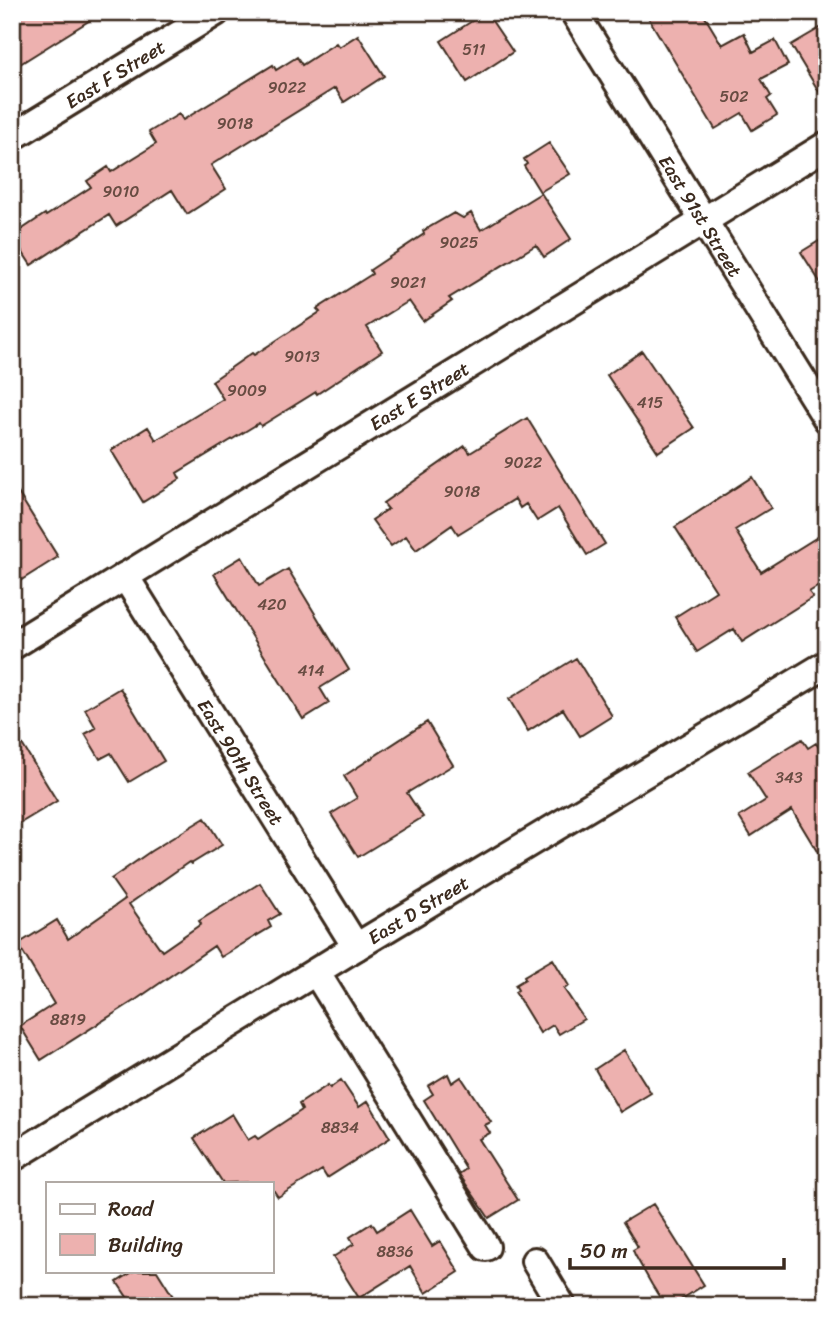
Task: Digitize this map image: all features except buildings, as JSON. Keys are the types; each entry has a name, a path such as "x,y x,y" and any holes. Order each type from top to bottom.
{"street":[{"name":"East F Street","path":"12,137 216,12"},
{"name":"East 91st Street","path":"574,12 827,419"},
{"name":"East E Street","path":"12,646 827,145"},
{"name":"East 90th Street","path":"125,576 356,947"},
{"name":"East D Street","path":"12,1158 356,947 827,664"},
{"path":"316,972 486,1247"},
{"path":"535,1261 562,1306"}]}
